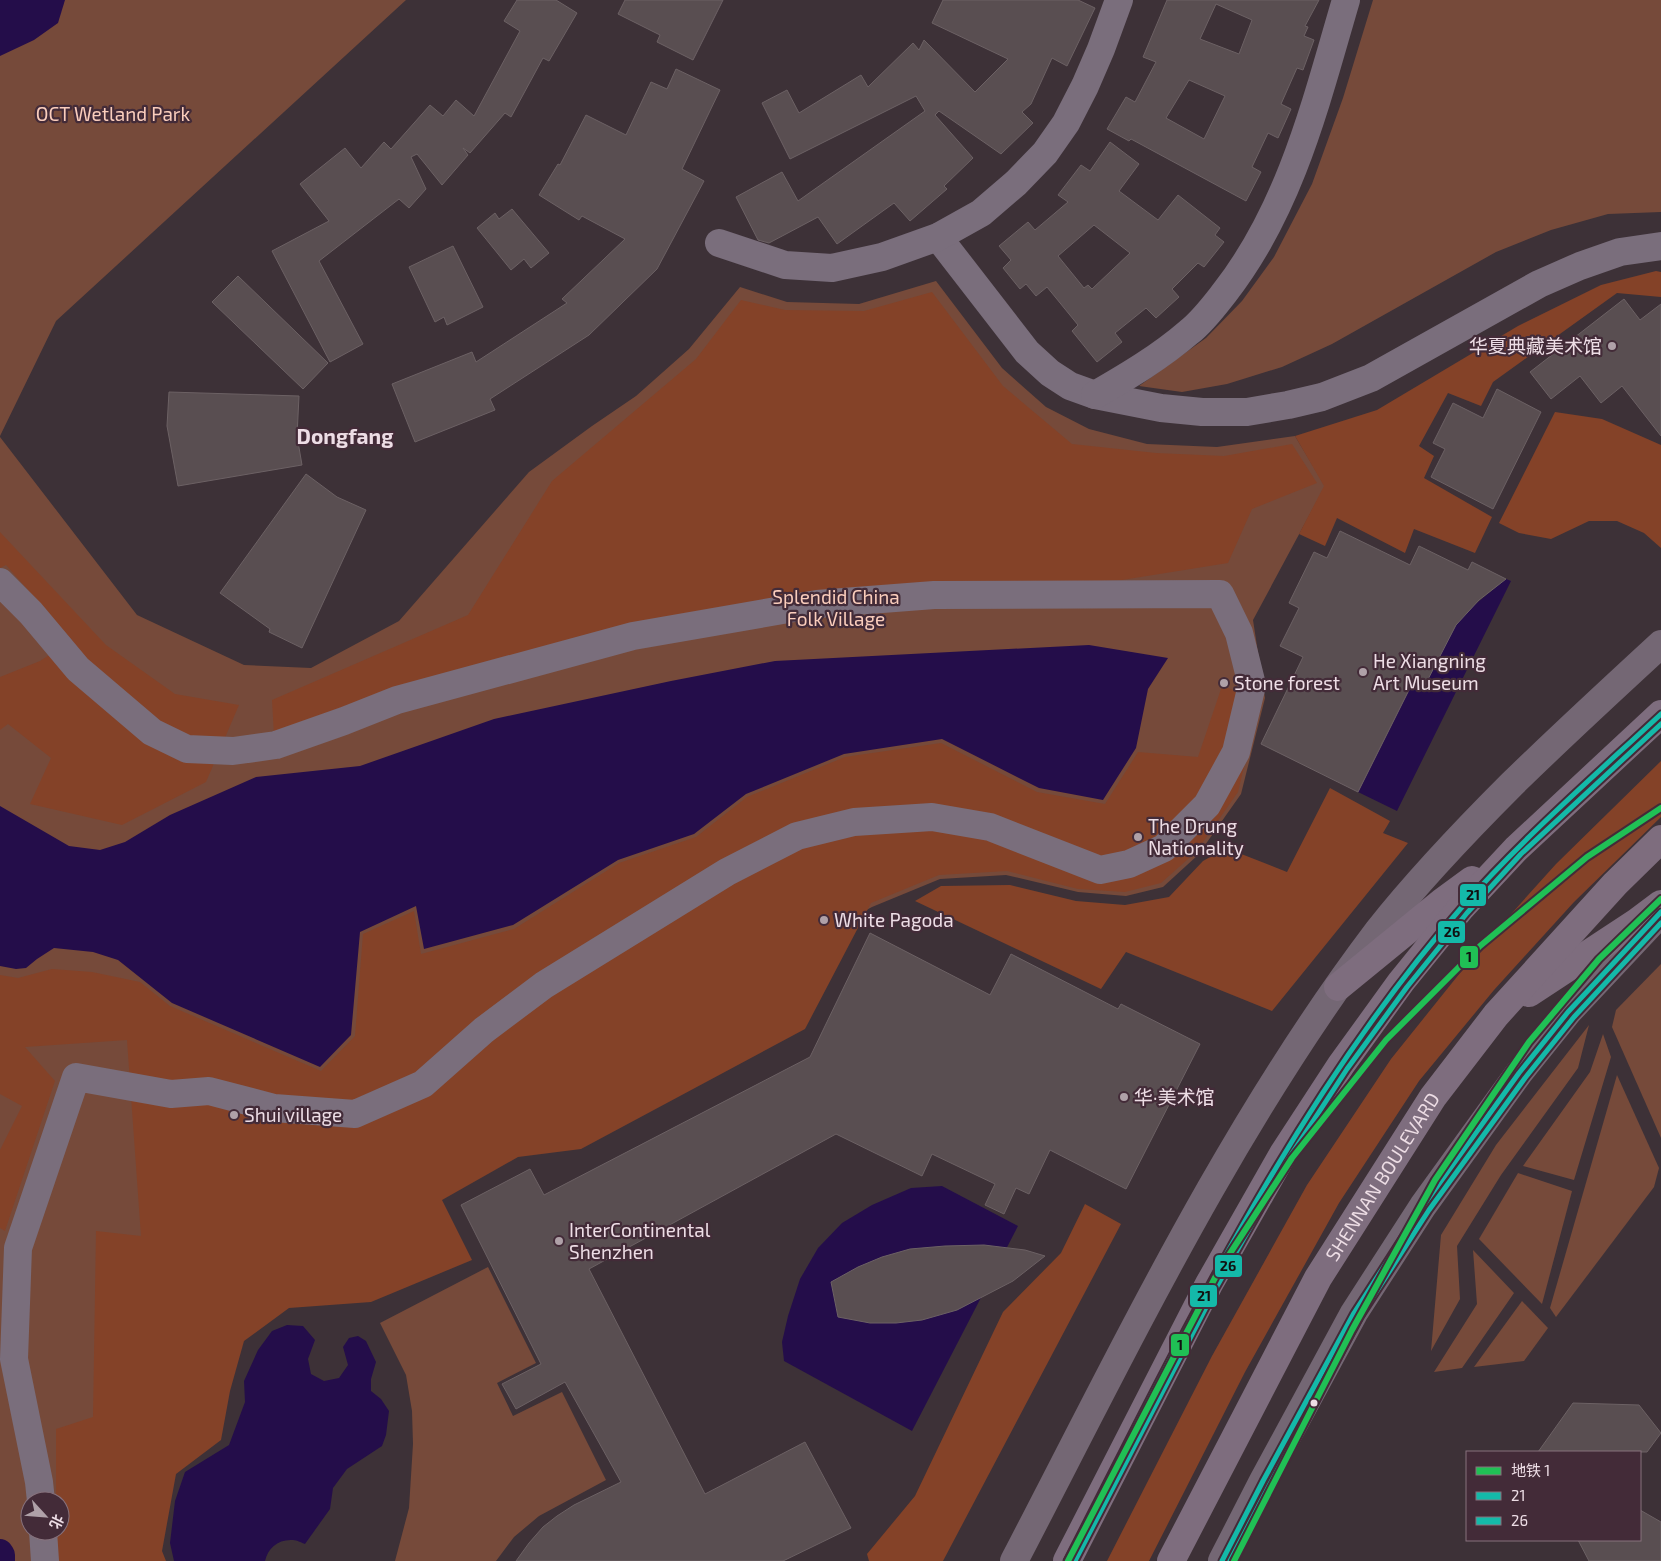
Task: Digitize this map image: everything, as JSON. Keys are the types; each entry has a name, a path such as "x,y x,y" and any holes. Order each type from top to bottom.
{"main road":[{"path":"1014,1561 1193,1219 1250,1121 1292,1054 1338,987 1386,922 1469,827 1542,755 1661,644"},
{"path":"1067,1561 1209,1284 1283,1154 1342,1065 1402,982 1462,908 1516,849 1661,714"},
{"name":"SHENNAN BOULEVARD","path":"1171,1561 1318,1278 1433,1097 1496,1015 1615,884 1661,839"},
{"path":"1338,987 1442,902 1516,849"},
{"path":"1496,1015 1637,922 1661,904"},
{"path":"1222,1561 1354,1313 1423,1206 1519,1072 1556,1027 1661,912"}],"street":[{"path":"719,243 785,265 832,268 882,257 938,237 981,213 1016,183 1045,153 1066,123 1085,86 1119,0"},
{"path":"1095,395 1143,368 1191,331 1215,305 1242,270 1267,228 1289,182 1309,127 1346,0"},
{"path":"938,237 1026,352 1070,386 1095,395 1160,408 1202,412 1247,412 1322,397 1370,378 1539,284 1580,266 1620,252 1661,246"},
{"path":"0,582 31,613 78,669 152,732 187,748 233,751 276,745 397,700 633,636 817,604 934,595 1220,594 1239,633 1252,684 1236,752 1207,805 1164,848 1129,864 1100,870 990,827 932,817 854,822 797,836 726,872 544,985 484,1030 423,1084 355,1114 274,1108 208,1091 171,1094 76,1077 18,1248 14,1359 39,1491"},
{"path":"44,1541 45,1561"}],"green space":[{"name":"OCT Wetland Park","path":"0,0 406,0 56,321 0,436"},
{"path":"1373,0 1661,0 1661,212 1608,214 1551,230 1496,252 1332,344 1282,367 1227,384 1182,392 1139,386 1206,338 1242,301 1274,257 1312,184 1343,98"},
{"name":"Splendid China Folk Village","path":"936,281 1002,368 1046,407 1089,429 1147,444 1217,447 1295,436 1325,486 1253,620 1265,698 1241,794 1198,855 1163,887 1126,896 1078,892 1006,875 940,879 872,907 281,1222 225,1265 150,1561 0,1561 0,437 137,615 244,665 311,668 399,621 529,472 636,396 689,349 740,287 787,302 859,304"},
{"path":"1661,964 1661,1138 1612,1027 1616,1010"},
{"path":"1589,1025 1578,1068 1501,1175 1457,1246 1460,1299 1431,1351 1441,1235 1496,1145"},
{"path":"1603,1034 1611,1057 1574,1180 1523,1166 1590,1072"},
{"path":"1617,1075 1659,1168 1654,1187 1556,1317 1550,1308"},
{"path":"1518,1173 1572,1191 1542,1304 1479,1239"},
{"path":"1473,1250 1514,1293 1462,1368 1434,1372 1477,1304"},
{"path":"488,1267 536,1363 497,1383 513,1416 562,1392 606,1480 539,1516 514,1537 496,1561 395,1561 409,1508 413,1444 412,1411 406,1375 380,1323"},
{"path":"1522,1301 1548,1328 1524,1361 1474,1367"}],"shaded area":[{"path":"0,0 65,0 58,23 34,40 0,56"},
{"path":"1656,271 1661,272 1661,297 1617,293 1493,382 1481,406 1448,393 1419,446 1434,456 1424,478 1492,517 1475,553 1414,529 1405,553 1337,518 1325,546 1299,534 1324,486 1295,436 1377,410 1518,326 1601,285"},
{"path":"932,292 1003,386 1072,444 1156,453 1224,456 1292,444 1317,483 1252,509 1228,563 1122,580 804,595 274,735 272,700 468,615 552,481 696,359 741,300 785,310 864,311"},
{"path":"1555,412 1602,419 1661,445 1661,548 1644,533 1617,521 1589,521 1551,539 1519,533 1499,523"},
{"path":"0,532 106,645 175,694 239,705 206,782 122,825 30,804 51,758 8,724 0,730 0,677 40,661 72,640 6,565 0,568"},
{"path":"1506,579 1511,581 1397,811 1358,792 1412,684 1448,640 1456,625 1467,611"},
{"path":"1089,645 1168,658 1148,689 1136,748 1103,800 1039,788 942,739 844,754 746,794 694,834 618,860 513,925 424,949 416,906 360,932 351,1035 320,1067 172,1003 118,960 93,952 54,948 26,968 16,969 0,966 0,806 69,846 100,850 125,842 170,815 256,777 360,766 494,719 671,681 775,661"},
{"path":"1222,686 1260,700 1238,792 1196,852 1161,883 1125,892 1078,889 1007,871 939,875 871,903 805,1029 581,1149 518,1157 442,1200 472,1260 371,1302 289,1308 244,1341 230,1391 221,1440 176,1474 162,1551 166,1561 56,1561 56,1541 70,1541 70,1491 56,1491 56,1429 93,1417 96,1231 141,1236 127,1040 25,1047 55,1081 5,1231 0,1228 0,1150 22,1106 0,1094 0,975 18,978 52,969 92,972 140,982 170,1006 321,1071 355,1036 363,934 414,911 421,954 514,929 619,863 696,837 747,797 845,757 941,743 1037,792 1105,804 1138,752 1198,757"},
{"path":"1661,761 1661,817 1574,902 1494,990 1419,1081 1339,1203 1245,1372 1149,1561 1107,1561 1212,1356 1307,1185 1391,1059 1476,953 1556,864"},
{"path":"1330,788 1390,821 1383,833 1408,843 1272,1011 1126,952 1101,989 915,901 941,886 1010,885 1076,901 1125,905 1169,897 1203,861 1226,848 1287,872"},
{"path":"942,1186 1018,1226 912,1431 784,1361 782,1342 800,1279 818,1248 842,1223 872,1205 911,1188"},
{"path":"1085,1204 1121,1224 943,1561 869,1561 867,1554 915,1496 1003,1312 1061,1253"},
{"path":"287,1325 303,1326 315,1340 308,1359 311,1374 324,1381 339,1378 348,1365 343,1347 349,1338 358,1336 366,1341 376,1362 371,1379 371,1391 381,1399 389,1411 386,1435 382,1446 347,1469 333,1488 330,1509 305,1544 293,1540 278,1543 271,1548 265,1561 174,1561 170,1543 175,1501 185,1472 229,1445 245,1402 244,1381 258,1350 272,1331"}],"building":[{"path":"517,0 556,0 577,13 549,61 543,58 511,117 505,113 470,153 463,148 468,155 442,185 417,154 411,157 426,189 409,208 399,199 319,261 363,344 330,362 272,251 329,221 300,184 345,148 361,168 384,142 391,149 430,105 443,116 456,100 474,116 520,31 504,21"},
{"path":"625,0 723,0 693,60 657,42 660,35 618,14"},
{"path":"943,0 1078,0 1095,8 1067,66 1052,58 1031,104 1022,112 1033,123 1001,154 939,111 935,115 973,158 944,186 947,189 910,221 894,203 837,244 818,217 769,243 758,240 736,197 782,172 798,201 925,111 916,96 790,159 762,103 787,90 799,113 861,75 868,87 913,43 919,50 924,40 975,92 1008,59 932,23"},
{"path":"1167,0 1319,0 1305,26 1308,27 1304,36 1314,40 1303,70 1297,68 1281,104 1291,109 1278,138 1268,133 1252,167 1261,172 1246,201 1131,139 1129,141 1107,129 1126,97 1135,102 1156,62 1143,57","holes":["1216,4 1252,20 1239,54 1200,39","1189,80 1225,96 1204,139 1166,118"]},
{"path":"676,69 720,90 682,169 704,181 657,269 589,335 490,399 495,410 415,442 392,384 472,352 476,362 567,303 562,299 625,239 582,216 579,220 539,195 558,164 560,165 586,115 626,135 651,82 667,89"},
{"path":"1110,142 1139,164 1119,191 1158,220 1178,195 1220,228 1215,235 1224,242 1204,267 1198,263 1172,289 1179,297 1156,318 1146,308 1115,333 1122,342 1097,362 1072,331 1078,325 1047,287 1036,296 1026,284 1020,289 1003,268 1011,260 999,246 1028,222 1035,230 1068,202 1058,195 1081,165 1090,171","holes":["1094,225 1130,253 1092,289 1088,285 1084,288 1058,256"]},
{"path":"512,209 549,253 531,268 524,259 511,270 477,228 495,213 499,219"},
{"path":"453,246 483,307 447,325 444,317 435,322 409,267"},
{"path":"238,276 328,363 303,389 212,302"},
{"name":"华夏典藏美术馆","path":"1624,299 1640,320 1661,304 1661,436 1622,386 1601,403 1580,376 1551,399 1530,372"},
{"path":"1497,389 1541,412 1493,509 1431,477 1445,449 1433,443 1453,403 1483,418"},
{"path":"169,392 299,396 297,436 302,465 178,486 167,426"},
{"path":"306,474 337,497 366,510 302,648 269,632 270,629 220,593"},
{"name":"He Xiangning Art Museum","path":"1340,531 1410,565 1419,546 1468,570 1472,562 1506,579 1479,600 1456,625 1423,689 1412,684 1358,792 1261,744 1303,657 1280,646 1299,608 1289,603 1314,552 1327,558"},
{"name":"InterContinental Shenzhen","path":"870,933 990,995 1011,954 1118,1009 1121,1004 1200,1044 1126,1189 1050,1150 1029,1194 1016,1188 1004,1214 985,1205 995,1184 932,1154 922,1176 836,1134 589,1269 705,1494 805,1442 851,1528 783,1561 516,1561 543,1527 557,1516 574,1505 621,1482 565,1382 516,1409 502,1384 541,1364 461,1205 530,1169 544,1195 810,1057"},
{"path":"984,1245 1025,1250 1045,1256 1013,1281 957,1310 922,1320 896,1323 870,1323 838,1317 831,1282 858,1267 882,1257 910,1249"},
{"path":"1573,1403 1639,1405 1661,1433 1647,1452 1539,1451"},
{"path":"1641,1511 1661,1522 1661,1561 1589,1561 1579,1541 1641,1541"}],"waterway":[{"path":"0,1552 2,1561"}],"metro line":[{"name":"1","path":"1068,1561 1218,1272 1292,1158 1386,1040 1480,946 1587,857 1661,808"},
{"name":"1","path":"1234,1561 1352,1330 1435,1180 1529,1042 1599,959 1661,899"}],"transit line":[{"name":"21","path":"1067,1561 1198,1306 1293,1139 1345,1059 1401,981 1485,881 1559,808 1661,714"},
{"name":"26","path":"1075,1561 1216,1288 1289,1158 1347,1069 1407,987 1467,913 1521,854 1661,724"},
{"name":"21","path":"1222,1561 1354,1313 1423,1206 1519,1073 1568,1012 1661,912"},
{"name":"26","path":"1230,1561 1360,1317 1429,1210 1525,1078 1574,1017 1661,923"}],"place":[{"name":"华夏典藏美术馆","path":"1612,346"},
{"name":"He Xiangning Art Museum","path":"1363,672"},
{"name":"Stone forest","path":"1224,683"},
{"name":"The Drung Nationality","path":"1138,837"},
{"name":"White Pagoda","path":"824,920"},
{"name":"华·美术馆","path":"1124,1097"},
{"name":"Shui village","path":"234,1115"},
{"name":"InterContinental Shenzhen","path":"559,1241"}],"district":[{"name":"Dongfang","path":"345,437"}]}
